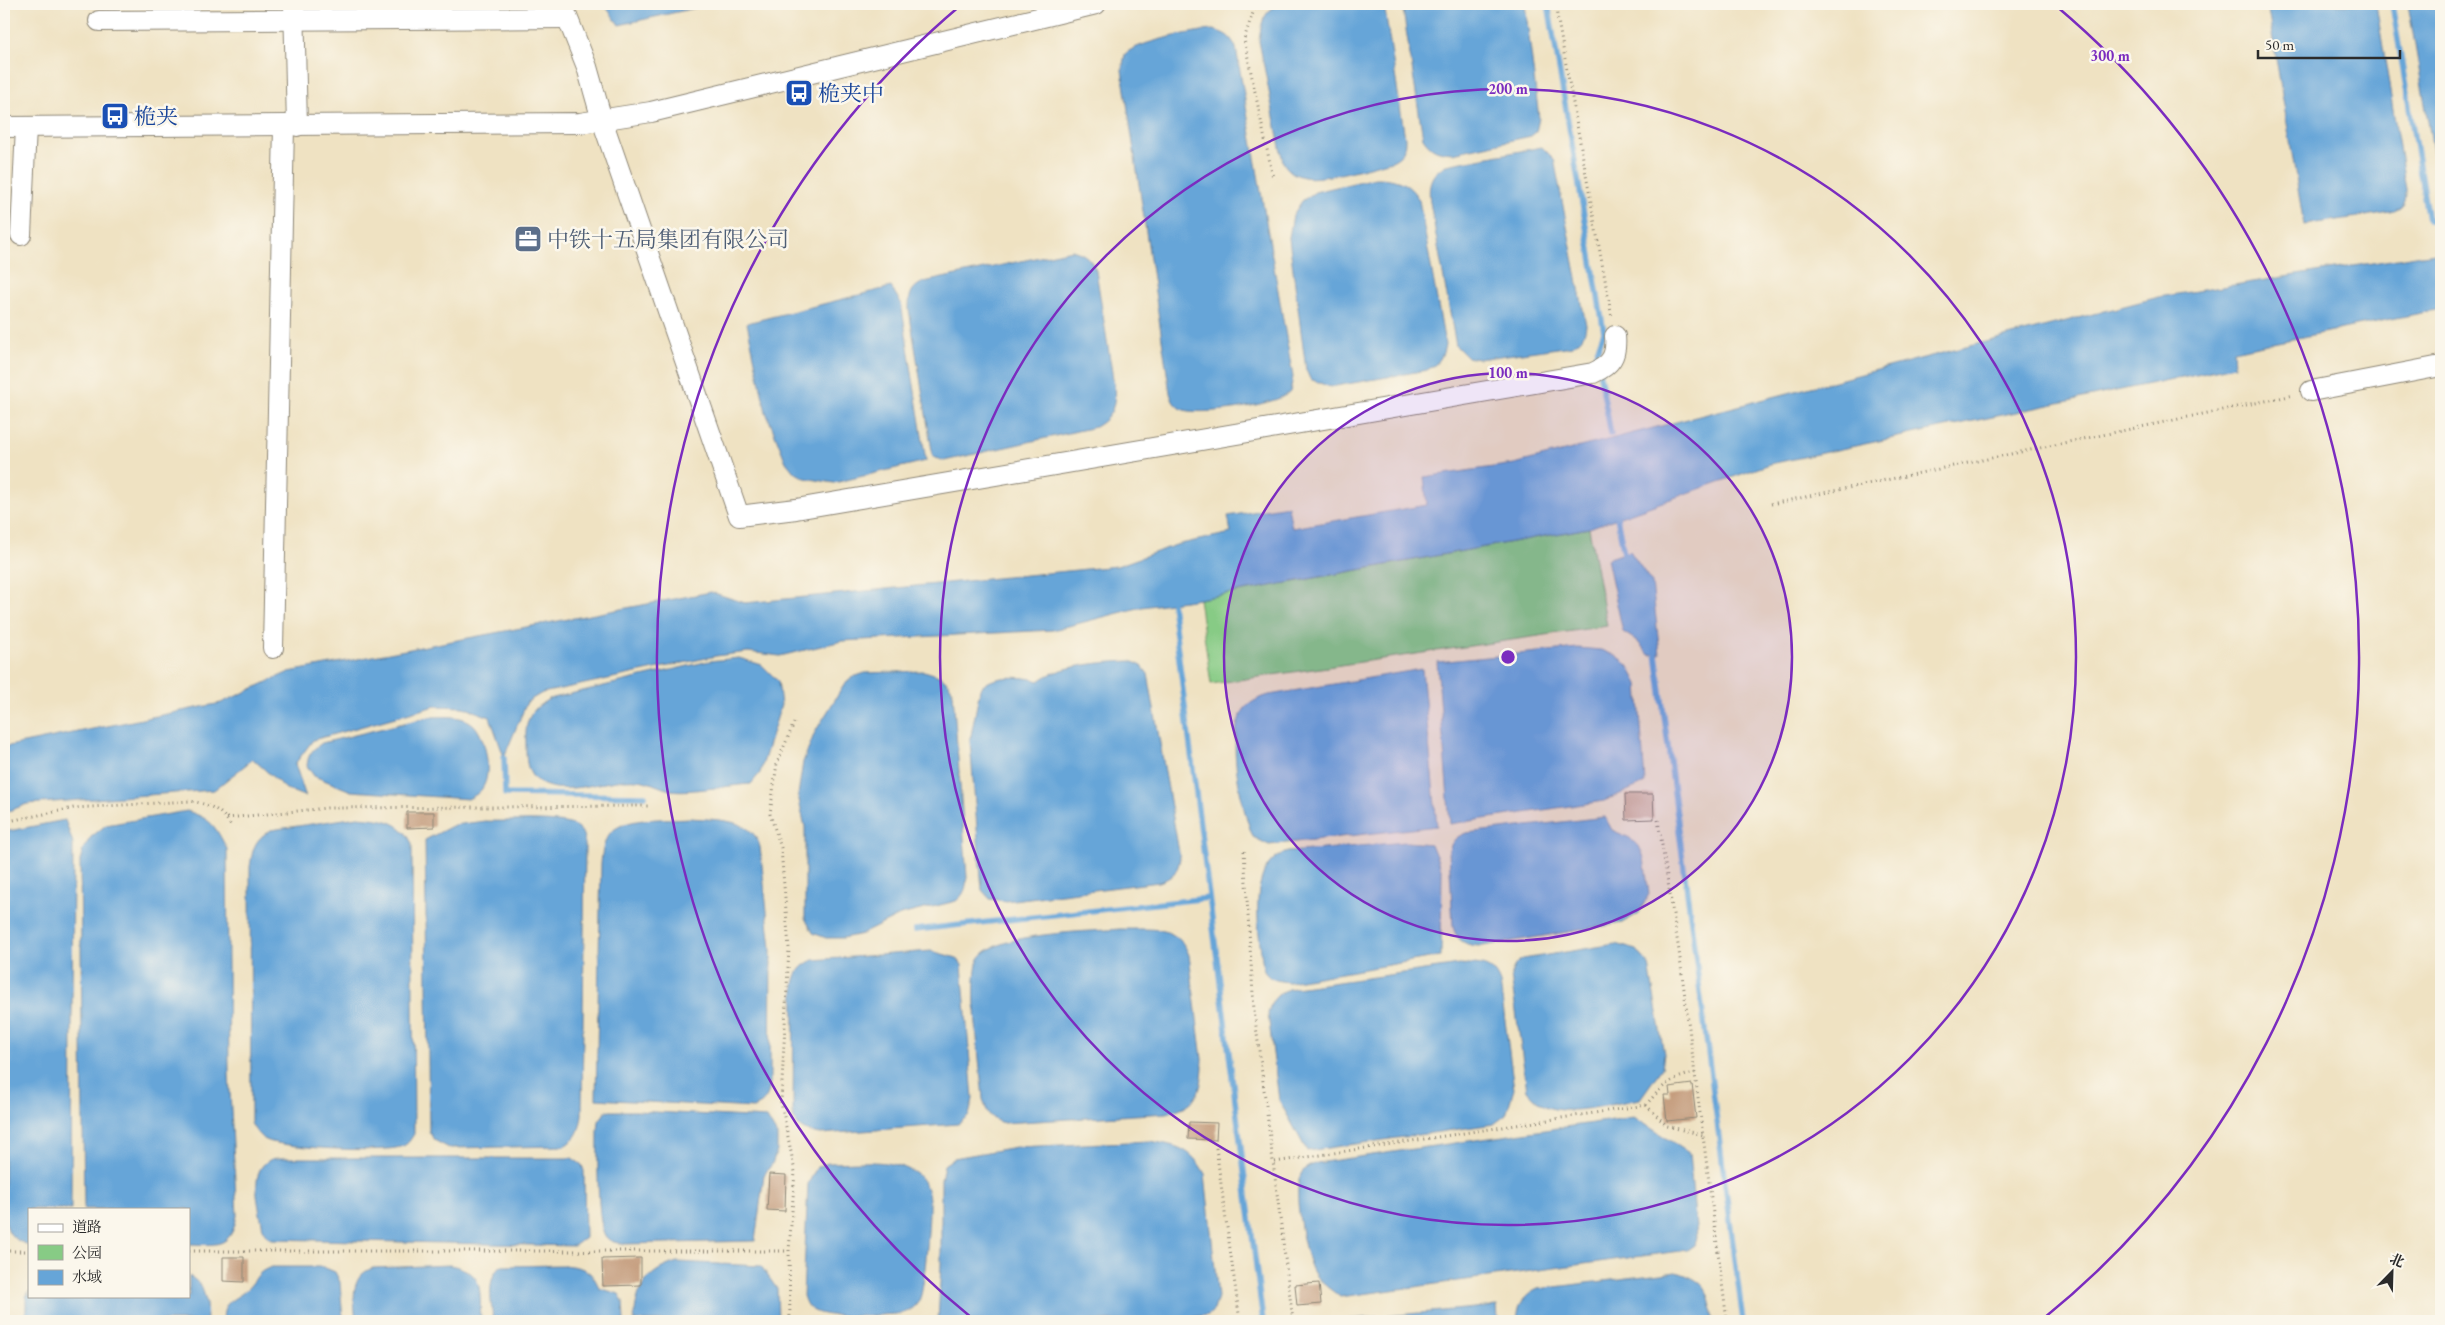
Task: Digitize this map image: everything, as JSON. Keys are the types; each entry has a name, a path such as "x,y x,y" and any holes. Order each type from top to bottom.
{"street":[{"path":"4,127 580,123 651,112 1096,4"},
{"path":"99,21 294,12 565,11 587,67 602,120 739,516 806,507 1593,374 1604,368 1612,360 1616,348 1615,336"},
{"path":"273,648 294,12"},
{"path":"22,235 26,127"},
{"path":"2311,391 2441,366"}],"path":[{"path":"1256,4 1244,39 1273,178"},
{"path":"1555,4 1615,336"},
{"path":"1771,504 2311,391"},
{"path":"790,1321 789,1251 795,1172 782,1102 789,948 782,848 770,814 777,763 794,723"},
{"path":"4,822 74,808 190,801 203,803 217,809 232,828"},
{"path":"226,818 327,808 650,806"},
{"path":"1658,820 1679,950 1727,1321"},
{"path":"1244,851 1254,1010 1275,1162 1293,1321"},
{"path":"1275,1162 1646,1105 1665,1084 1679,1076 1695,1072"},
{"path":"1646,1105 1667,1126 1703,1135"},
{"path":"1216,1148 1240,1321"},
{"path":"4,1251 28,1251"},
{"path":"190,1251 789,1251"}],"green space":[{"path":"1589,528 1607,626 1211,684 1199,599"}],"water":[{"path":"604,4 704,4 695,8 619,25"},
{"path":"1282,4 1384,4 1405,138 1404,149 1399,157 1392,161 1323,177 1300,176 1287,168 1283,162 1259,41 1261,28 1267,13"},
{"path":"1402,4 1525,4 1539,118 1536,132 1531,136 1453,153 1432,148 1423,138"},
{"path":"2267,4 2376,4 2406,190 2405,202 2399,209 2391,212 2304,225"},
{"path":"2408,4 2441,4 2441,189 2439,186"},
{"path":"1213,30 1227,36 1236,48 1293,377 1290,392 1283,397 1255,405 1204,412 1181,409 1177,406 1170,393 1122,70 1125,54 1141,45 1193,32"},
{"path":"1542,147 1554,159 1586,325 1584,335 1572,346 1478,359 1467,357 1456,346 1430,202 1429,190 1431,180 1436,172 1446,165"},
{"path":"1375,178 1401,182 1411,189 1419,200 1445,344 1444,349 1440,359 1427,370 1330,387 1310,379 1306,370 1289,238 1293,215 1302,201 1315,192"},
{"path":"1072,250 1087,257 1096,271 1114,385 1114,404 1109,415 1095,427 944,461 933,457 909,310 910,297 913,290 924,282"},
{"path":"2441,252 2441,309 2233,351 2234,366 1770,464 1589,528 1199,599 1142,607 1053,630 842,641 780,656 748,652 716,656 542,693 527,702 504,757 490,717 463,707 435,706 313,740 295,764 306,797 286,789 253,759 214,790 27,804 4,813 4,747 221,703 289,672 711,592 745,603 1117,566 1176,545 1231,533 1228,516 1288,506 1292,528 1427,505 1424,477 1514,464 2159,297"},
{"path":"891,287 901,303 926,461 834,483 805,478 794,472 786,462 766,412 747,323"},
{"path":"1630,551 1652,583 1660,654 1649,655 1637,641 1623,632 1607,559"},
{"path":"1578,648 1601,650 1616,656 1628,665 1638,684 1645,783 1604,801 1450,824 1437,662"},
{"path":"739,658 762,665 778,681 781,705 760,773 751,784 679,791 638,780 627,780 575,788 562,788 550,787 540,783 531,775 527,765 526,728 533,712 549,699 709,661"},
{"path":"1131,661 1142,666 1148,674 1180,858 1176,871 1167,879 1159,882 1005,901 990,899 982,890 970,741 980,689 985,684 999,679 1016,677 1039,681 1058,671 1070,668"},
{"path":"1422,669 1437,826 1269,845 1253,837 1240,792 1235,755 1235,738 1238,723 1248,705 1269,695"},
{"path":"924,671 946,681 953,693 967,877 964,890 956,901 900,915 862,934 843,938 826,938 813,933 805,918 805,827 798,795 803,762 815,732 844,685 853,677 865,673"},
{"path":"429,717 464,719 474,725 482,738 487,764 486,781 480,791 468,799 351,791 314,776 307,766 311,753 322,743"},
{"path":"187,811 202,817 212,824 227,849 229,1074 237,1215 231,1234 227,1239 216,1244 190,1244 190,1208 84,1208 80,861 83,849 91,837 106,825"},
{"path":"358,817 383,820 397,825 408,836 412,844 414,1134 405,1145 390,1149 333,1149 276,1143 261,1137 251,1123 250,867 252,855 255,845 261,837 271,830"},
{"path":"1605,817 1612,830 1630,838 1640,848 1644,858 1649,894 1639,913 1622,923 1483,946 1468,944 1460,940 1453,927 1449,851 1457,838 1466,833"},
{"path":"689,818 721,820 741,825 756,837 760,847 771,948 770,1081 766,1098 753,1108 596,1099 601,863 605,842 615,829 623,825 645,820"},
{"path":"65,820 73,843 71,1208 28,1208 28,1245 17,1240 10,1233 4,1211 4,832"},
{"path":"485,821 557,822 575,826 584,837 582,1115 577,1134 564,1146 449,1148 434,1140 429,1131 425,840 454,825"},
{"path":"1406,842 1431,844 1442,871 1441,956 1289,982 1271,978 1265,973 1259,938 1258,902 1260,885 1265,870 1274,859 1288,852"},
{"path":"1120,929 1151,929 1170,933 1184,945 1189,955 1203,1067 1200,1086 1195,1098 1184,1107 1167,1113 1004,1123 995,1120 988,1112 983,1099 975,1005 976,970 979,959 988,950 1003,943 1022,938"},
{"path":"1615,944 1637,950 1649,965 1664,1054 1662,1068 1640,1099 1579,1110 1555,1109 1545,1106 1527,1090 1511,976 1514,968 1523,959"},
{"path":"931,951 957,958 962,965 973,1099 969,1115 958,1124 821,1134 801,1128 793,1117 794,984 800,969 813,960"},
{"path":"1467,964 1488,967 1498,977 1500,983 1514,1089 1506,1115 1494,1124 1307,1151 1279,1100 1268,1014 1275,998 1288,989"},
{"path":"606,1111 767,1118 777,1135 777,1150 772,1164 764,1175 755,1241 624,1244 608,1239 603,1230 601,1218 598,1170 599,1121"},
{"path":"1634,1117 1689,1153 1697,1238 1694,1245 1687,1250 1340,1297 1322,1283 1310,1265 1300,1224 1298,1194 1301,1174 1310,1166 1317,1163"},
{"path":"1150,1141 1176,1147 1189,1153 1205,1174 1218,1297 1214,1310 1208,1315 1161,1321 938,1321 941,1264 941,1180 944,1165 954,1158 1016,1147"},
{"path":"277,1158 572,1158 582,1165 584,1171 585,1238 574,1246 272,1239 266,1235 263,1229 258,1202 258,1174 268,1161"},
{"path":"873,1162 895,1165 915,1173 925,1184 929,1207 924,1280 920,1298 915,1307 910,1310 900,1314 840,1316 818,1313 809,1308 806,1303 803,1296 808,1184 817,1167 828,1163"},
{"path":"677,1262 761,1266 777,1289 778,1321 634,1321 637,1300 644,1283 657,1271"},
{"path":"450,1265 470,1272 475,1278 480,1292 481,1321 356,1321 355,1290 360,1277 365,1272 373,1268"},
{"path":"563,1265 586,1270 593,1277 599,1288 619,1294 623,1301 624,1321 493,1321 491,1284 496,1271 501,1266"},
{"path":"272,1267 323,1267 335,1272 340,1282 343,1321 223,1321 225,1308 228,1304 248,1288 260,1273"},
{"path":"1677,1272 1695,1280 1705,1289 1710,1302 1713,1321 1517,1321 1522,1302 1538,1289"},
{"path":"190,1277 202,1289 206,1301 207,1321 26,1321 26,1297 28,1293 28,1298 190,1298"},
{"path":"1497,1306 1498,1321 1330,1321"}],"building":[{"path":"1625,794 1653,794 1654,819 1626,820"},
{"path":"407,812 434,812 434,827 407,828"},
{"path":"1692,1084 1696,1118 1667,1121 1664,1095 1670,1095 1669,1087"},
{"path":"1189,1122 1217,1123 1216,1140 1188,1139"},
{"path":"769,1174 786,1175 785,1211 767,1210"},
{"path":"223,1257 244,1257 244,1282 223,1281"},
{"path":"641,1258 641,1285 603,1286 602,1259"},
{"path":"1319,1283 1321,1304 1297,1306 1295,1285"}],"waterway":[{"path":"1548,4 1604,332 1596,354 1611,434"},
{"path":"2392,4 2428,220 2441,223"},
{"path":"1616,512 1625,559"},
{"path":"1171,596 1263,1321"},
{"path":"1655,646 1743,1321"},
{"path":"504,757 505,794 645,796"},
{"path":"915,930 1209,898"}],"place":[{"name":"桅夹中","path":"799,93"},
{"name":"桅夹","path":"115,116"},
{"name":"中铁十五局集团有限公司","path":"528,239"}]}
